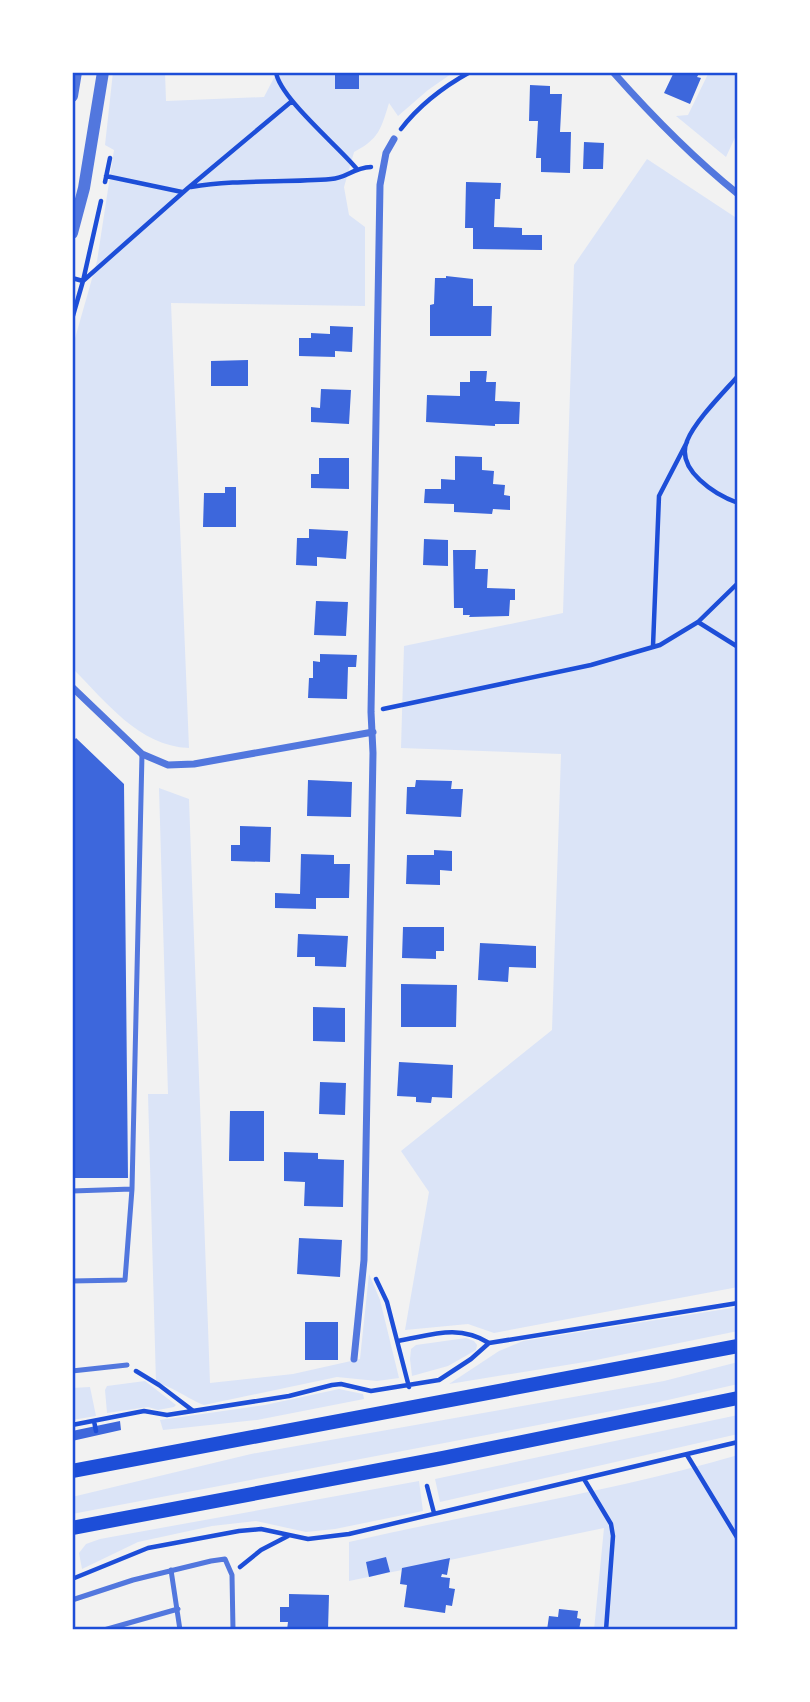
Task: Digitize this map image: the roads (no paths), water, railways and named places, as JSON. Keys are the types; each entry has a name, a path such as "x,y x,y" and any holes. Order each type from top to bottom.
{"main road":[{"path":"72,1472 592,1376 738,1346"},
{"path":"72,1528 443,1458 738,1398"}],"street":[{"path":"72,96 76,72"},
{"path":"72,233 84,188 103,72"},
{"path":"613,72 663,128 738,194"},
{"path":"354,1359 364,1261 380,185 386,153 394,139"},
{"path":"72,687 142,754 168,765 373,732"}],"lane":[{"path":"72,1281 125,1280 132,1189 142,754"},
{"path":"72,1191 132,1189"},
{"path":"72,1371 127,1365"},
{"path":"72,1601 133,1580 225,1559 232,1576 233,1630"},
{"path":"171,1570 180,1630"},
{"path":"104,1630 177,1609"}]}
